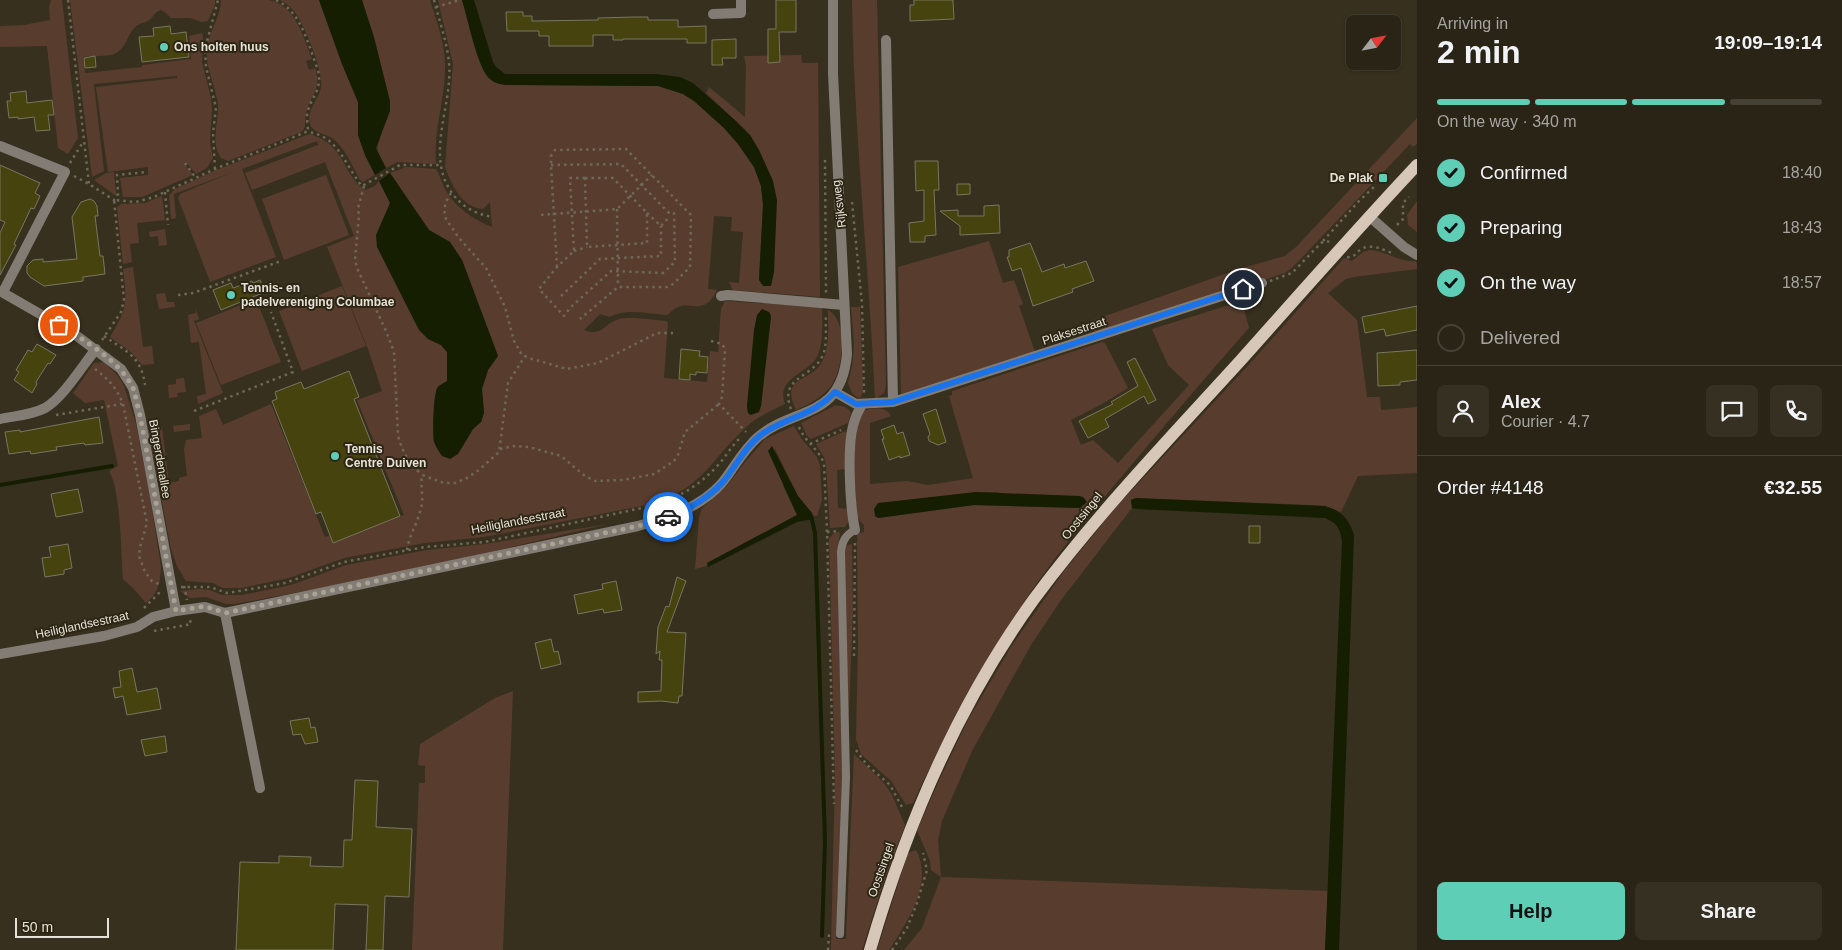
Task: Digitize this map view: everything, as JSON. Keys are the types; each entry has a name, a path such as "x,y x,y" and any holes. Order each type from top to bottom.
{"main road":[{"name":"Oostsingel","path":"870,950 897,864 930,782 981,683 1000,650 1034,600 1113,499 1417,165"}],"street":[{"path":"713,14 741,13 741,0"},
{"name":"Rijksweg","path":"833,0 834,74 846,364 835,392"},
{"path":"886,40 893,402"},
{"path":"0,146 65,172 1,292"},
{"path":"1369,216 1404,247 1417,255"},
{"name":"Plaksestraat","path":"835,392 856,404 893,402 1262,283"},
{"name":"Bingerdenallee","path":"1,292 73,333 96,349 120,369 133,388 166,560 167,587 176,611"},
{"path":"721,296 728,295 844,305"},
{"path":"0,419 29,414 46,408 57,399 96,349"},
{"name":"Heiliglandsestraat","path":"0,654 104,636 137,627 153,618 176,611 205,606 225,613 610,532 670,517 698,503 716,490 749,446 761,435 823,404 835,392"},
{"path":"855,530 851,454 853,425 862,404"},
{"path":"225,613 260,788"}],"lane":[{"path":"840,934 846,777 841,552 846,536 855,530"}],"path":[{"path":"68,0 89,184"},
{"path":"215,168 213,133 216,108 206,67 205,50 211,25 218,8 218,0"},
{"path":"276,0 288,8 298,20 320,78 319,87 307,116 308,132"},
{"path":"434,0 449,63 440,149 443,179 455,199 466,208 479,214 493,217"},
{"path":"436,7 460,0"},
{"path":"84,141 65,172 114,200 136,202 149,198 215,168 308,132 320,135 334,144 343,155 358,181 364,186"},
{"path":"558,267 551,165 551,156 555,150 626,149 691,215 690,266 673,284 667,287 618,287 580,319"},
{"name":"Rijksweg","path":"783,409 790,406 788,392 790,386 814,368 824,350 826,303 825,154"},
{"path":"185,163 195,177"},
{"path":"551,165 620,164 670,215"},
{"path":"441,165 400,165 395,167 364,186 358,208 355,260 394,352 398,435 400,445 412,466 422,475 444,482 455,482 467,478 493,458 500,449 508,383 525,356"},
{"path":"96,349 121,312 124,300 114,200 118,194 117,175 147,172"},
{"path":"541,215 616,209 652,175"},
{"path":"561,296 600,259 661,256 660,226 613,178 570,178 574,251"},
{"path":"585,178 587,247"},
{"path":"1323,241 1375,186"},
{"path":"165,192 168,225"},
{"path":"451,193 444,209 446,218 459,238 486,268 504,307 514,341 525,356 532,360 567,369 598,363 657,333 673,333"},
{"name":"Rijksweg","path":"851,194 862,304 865,389 862,404"},
{"path":"1389,234 1403,219 1403,203 1409,197"},
{"path":"660,226 680,204"},
{"path":"616,209 618,287"},
{"path":"647,213 647,243 587,247 574,251 539,290 564,316 571,307 610,271 663,273 675,262 674,212"},
{"path":"178,295 193,293 281,261"},
{"path":"194,411 293,372 271,312"},
{"path":"500,449 513,446 529,447 561,456 584,476 595,481 623,480 654,474 674,461 678,455 685,432 719,404 722,398 725,349 722,344 711,341"},
{"path":"86,362 112,384 118,391 123,404 147,524 139,556 145,572 152,581 167,587"},
{"path":"46,408 50,416 136,402"},
{"path":"719,404 746,432"},
{"path":"834,809 824,464 818,452 810,444 853,425"},
{"name":"Heiliglandsestraat","path":"161,593 167,587 210,587 226,593 257,588 285,583 344,562 425,547 485,542 660,504 698,485 751,428"},
{"path":"407,550 410,536 422,506 420,482 422,475"},
{"path":"854,659 855,530"},
{"path":"141,610 167,587 166,560"},
{"path":"854,744 860,757 890,785 902,807"},
{"path":"892,950 906,928 917,903 927,870 923,853"},
{"path":"828,950 829,929"}],"shaded area":[{"path":"51,0 62,0 78,138 68,154 58,148 47,46 0,47 0,26 24,25 50,20 49,7"},
{"path":"70,0 215,0 215,5 208,21 202,22 190,18 171,18 161,10 149,20 135,27 118,52 110,55 83,57 85,73 142,67 142,65 191,59 189,36 202,33 202,62 212,110 210,143 213,158 207,168 196,174 186,162 184,163 193,175 142,197 123,197 120,178 148,175 148,167 108,172 96,87 177,78 177,76 94,84 104,171 92,177"},
{"path":"221,0 268,0 278,3 285,8 292,15 302,32 312,59 306,61 309,70 315,68 317,75 317,86 308,106 305,127 301,132 228,161 221,158 216,146 218,105 207,55 208,42 219,12"},
{"path":"280,0 319,0 358,102 358,135 375,175 363,182 337,142 311,127 309,119 311,110 321,88 320,73 302,25 293,11"},
{"path":"319,0 362,0 374,37 390,101 390,111 376,148 386,168 375,175 358,135 358,102"},
{"path":"362,0 430,0 445,56 444,89 436,139 436,164 397,162 386,168 379,157 377,148 380,139"},
{"path":"438,0 462,0 481,65 490,79 495,82 505,85 658,86 683,94 694,101 724,128 738,144 754,167 761,186 763,205 759,280 773,181 750,135 706,93 709,87 745,117 746,66 744,56 801,55 802,63 818,63 820,297 733,290 729,282 739,283 743,232 731,231 732,217 714,216 708,289 717,290 707,303 697,306 682,306 667,315 630,312 610,317 600,314 584,330 590,332 599,331 614,321 623,318 666,321 668,323 664,378 707,382 710,351 718,352 721,309 725,301 822,307 822,339 817,357 813,363 789,382 783,395 785,404 755,420 745,428 708,469 686,488 672,496 647,505 484,537 425,543 344,558 289,578 241,588 223,588 213,583 186,581 177,566 171,549 148,430 162,427 169,483 179,481 179,478 187,476 184,449 186,440 202,438 199,416 216,409 223,425 271,404 325,537 331,535 336,542 404,515 357,400 382,391 368,349 327,247 354,236 325,162 252,190 245,173 318,145 319,147 317,141 242,169 276,257 210,282 178,198 180,194 233,172 174,194 176,218 171,219 169,195 175,189 214,171 310,134 331,145 357,183 365,190 375,186 379,181 390,203 389,205 428,339 441,345 447,352 447,381 438,390 436,395 433,424 458,454 473,429 481,422 484,413 482,389 488,370 498,356 462,260 450,242 429,230 390,173 406,167 436,169 446,191 455,203 472,217 492,227 490,202 483,209 463,200 454,188 445,167 453,64","holes":["769,312 771,317 761,406 748,413 747,406 757,315"]},
{"path":"462,0 474,0 493,62 505,74 656,74 680,77 693,83 736,121 750,135 773,181 777,200 774,272 771,286 763,286 759,280 763,205 761,186 754,167 724,128 694,101 683,94 658,86 505,85 495,82 485,73 481,65"},
{"path":"852,0 877,0 886,386 884,393 875,399 853,50"},
{"path":"1417,118 1417,144 1413,147 1410,144 1292,268 1285,273 1095,334 1091,321 1242,268 1285,256 1296,247"},
{"path":"114,172 116,196 94,180 106,173"},
{"path":"390,173 429,230 450,242 462,260 498,356 488,370 482,389 484,413 481,422 473,429 458,454 450,459 442,456 434,442 433,431 437,388 447,381 447,352 441,345 428,339 419,330 377,247 376,235 390,203 379,181"},
{"path":"326,175 349,235 284,260 262,199"},
{"path":"162,196 165,220 137,223 139,243 130,244 132,262 123,264 117,207 121,204 145,203"},
{"path":"1417,201 1417,232 1408,225 1407,215"},
{"path":"165,229 167,245 159,246 158,236 150,237 149,232"},
{"path":"989,241 1003,283 1014,280 1023,304 1019,306 1035,352 901,394 898,267"},
{"path":"1370,250 1382,252 1403,260 1415,261 1417,269 1346,279 1328,293 1357,320 1367,397 1380,397 1381,410 1417,407 1417,473 1358,476 1341,512 1325,506 1311,505 1136,498 1131,500 1132,508 1061,600 1031,645 972,751 942,821 938,840 941,877 931,870 930,861 917,830 969,718 1011,647 1064,571 1117,506 1244,370 1344,258 1352,261 1363,252"},
{"path":"133,267 143,347 152,346 154,364 142,365 131,352 110,337 120,319 125,304 123,269"},
{"path":"342,286 366,346 302,371 279,311"},
{"path":"165,293 167,302 174,302 175,307 159,309 156,294"},
{"path":"256,299 281,362 221,385 196,323"},
{"path":"1242,301 1249,328 1098,505 1042,576 1023,603 972,686 913,803 906,805 892,782 861,754 856,739 858,647 857,533 864,532 864,525 856,514 855,462 856,437 861,412 882,409 891,416 870,423 870,484 907,481 928,485 973,478 949,396 952,395 952,391 1102,342 1105,343 1128,388 1071,420 1081,445 1093,440 1118,463 1189,385 1168,365 1152,329","holes":["976,492 996,492 1080,508 974,505 878,518 911,500"]},
{"path":"195,307 199,319 194,321 223,393 198,404 197,396 206,394 199,342 191,343 188,315 196,313"},
{"path":"851,307 860,307 863,390 861,397 858,398 852,393 848,383 852,367 854,344"},
{"path":"762,309 769,312 771,316 761,406 759,412 751,415 748,413 747,406 754,330 757,315"},
{"path":"828,310 835,316 841,334 842,346 839,368 831,386 824,394 796,410 792,398 794,385 818,368 827,348"},
{"path":"104,362 118,376 124,386 136,424 149,490 161,567 158,587 154,595 146,603 123,579 118,507 113,480 109,471 118,466 104,400 85,403 73,393 94,363"},
{"path":"184,378 186,392 177,393 178,397 169,398 168,385 176,384 176,379"},
{"path":"834,406 844,406 848,409 851,413 848,423 811,439 807,436 801,423"},
{"path":"190,424 190,430 174,432 173,426"},
{"path":"794,426 801,438 817,457 820,466 822,500 817,516 814,516 798,496 774,447 784,488 797,515 707,563 707,566 695,569 699,518 702,508 726,487 765,439"},
{"path":"845,431 847,434 847,469 837,470 838,508 848,509 848,522 845,527 830,528 826,465 824,457 816,444"},
{"path":"772,446 798,496 812,513 814,519 797,522 708,567 707,563 797,515 768,451"},
{"path":"976,492 1079,496 1083,497 1087,502 1080,508 974,505 878,518 875,516 874,509 878,503"},
{"path":"1136,498 1325,506 1336,510 1344,516 1352,529 1354,535 1339,950 1325,950 1342,541 1339,529 1325,518 1132,508 1131,500"},
{"path":"608,524 410,571 235,604 226,604 206,597 190,598 180,591 199,589 210,590 222,595 242,595 291,585 346,565 427,550 485,544"},
{"path":"837,532 840,533 837,552 842,777 836,939 846,939 854,754 884,783 892,795 905,825 882,887 862,950 831,950 835,776 829,539"},
{"path":"852,544 853,610 848,735 844,553 845,546"},
{"path":"513,691 503,950 412,950 419,783 425,783 425,766 418,765 420,744 495,698"},
{"path":"916,850 921,862 922,875 916,902 889,950 877,950 908,853"},
{"path":"941,877 1328,891 1325,950 904,950 922,928"}],"building":[{"path":"776,0 796,0 796,32 779,32 780,62 768,63 768,29 776,29"},
{"path":"914,0 953,0 954,19 910,21 910,5 914,5"},
{"path":"506,12 523,12 523,16 532,16 532,21 598,20 598,18 634,17 648,17 648,20 678,20 678,27 706,26 706,43 687,43 687,39 613,40 613,35 593,35 593,46 549,46 549,36 539,36 539,31 507,31"},
{"name":"Ons holten huus","path":"170,26 171,34 186,32 189,57 142,62 139,37 154,36 153,28"},
{"path":"736,39 736,58 722,58 723,65 712,65 712,40"},
{"path":"95,56 96,67 85,68 84,58"},
{"path":"26,91 27,103 52,100 54,115 48,115 50,130 36,131 34,117 9,118 7,101 11,101 10,93"},
{"path":"915,161 938,161 939,190 934,190 936,235 925,236 925,242 910,242 909,223 924,221 924,190 916,191"},
{"path":"0,165 40,183 35,193 40,196 34,209 31,208 14,244 16,245 0,275 0,233 5,222 0,220"},
{"path":"957,184 970,184 970,194 957,195"},
{"path":"90,199 97,206 98,216 95,216 100,256 103,256 105,274 83,277 83,281 44,286 30,277 27,273 27,266 33,260 43,259 43,262 77,259 72,217 81,202"},
{"path":"999,205 1000,233 960,235 960,226 940,211 958,210 958,216 984,216 984,206"},
{"path":"1030,243 1042,272 1064,264 1065,268 1086,261 1094,281 1072,289 1073,292 1033,306 1021,268 1012,271 1007,257 1009,257 1009,250"},
{"path":"260,280 265,292 221,310 213,290 231,283 233,288"},
{"path":"1417,306 1417,330 1386,336 1384,329 1365,333 1362,317"},
{"path":"37,344 56,355 50,364 48,363 36,382 37,384 32,393 14,380 19,372 16,370 28,350 32,352"},
{"path":"681,349 700,351 699,356 708,357 707,373 696,372 696,375 690,374 690,380 679,379"},
{"path":"1417,350 1417,380 1400,382 1400,385 1378,386 1377,353"},
{"path":"1135,358 1156,400 1148,404 1144,396 1105,419 1109,427 1088,438 1079,421 1113,404 1111,402 1138,386 1127,362"},
{"name":"Tennis Centre Duiven","path":"349,371 359,397 354,399 400,516 333,543 321,512 316,514 272,401 277,399 275,392 301,382 304,389"},
{"path":"936,409 946,442 938,445 929,441 928,437 930,434 923,414"},
{"path":"99,417 103,443 85,445 84,443 56,447 57,450 31,454 30,451 9,454 5,432 20,430 20,432"},
{"path":"894,425 897,434 903,432 910,455 889,460 881,430"},
{"path":"78,489 83,512 56,517 51,494"},
{"path":"1249,526 1260,526 1260,543 1249,543"},
{"path":"68,544 72,568 64,570 64,574 45,577 42,558 51,557 49,547"},
{"path":"677,577 686,581 667,632 686,633 682,696 679,696 678,703 661,701 638,702 638,692 661,691 662,660 659,660 660,651 656,654 658,627 666,606 669,607"},
{"path":"616,581 622,610 604,613 603,609 578,614 574,595 603,589 602,584"},
{"path":"551,639 554,652 558,651 561,664 541,669 535,643"},
{"path":"132,668 137,692 157,688 161,709 127,715 123,696 115,698 113,688 121,687 119,671"},
{"path":"309,718 311,728 315,727 318,742 305,744 301,734 293,735 290,721"},
{"path":"165,736 167,752 145,756 141,740"},
{"path":"355,780 378,781 376,827 412,829 409,897 385,896 383,950 366,950 368,905 335,904 333,950 236,950 240,862 279,863 279,856 311,857 310,866 343,867 344,840 352,840"}],"waterway":[{"path":"0,485 112,466"},
{"path":"812,520 815,533 825,841 822,936"}],"way so far":[{"path":"59,325 96,349 120,369 133,388 140,415 176,611 205,606 225,613 638,526 668,517"}],"place":[{"name":"Ons holten huus","path":"164,47"},
{"name":"De Plak","path":"1383,178"},
{"name":"Tennis- en padelvereniging Columbae","path":"231,295"},
{"name":"Tennis Centre Duiven","path":"335,456"}],"route":[{"path":"668,517 688,509 716,490 749,446 765,432 823,404 835,392 856,404 893,402 1243,289"}]}
